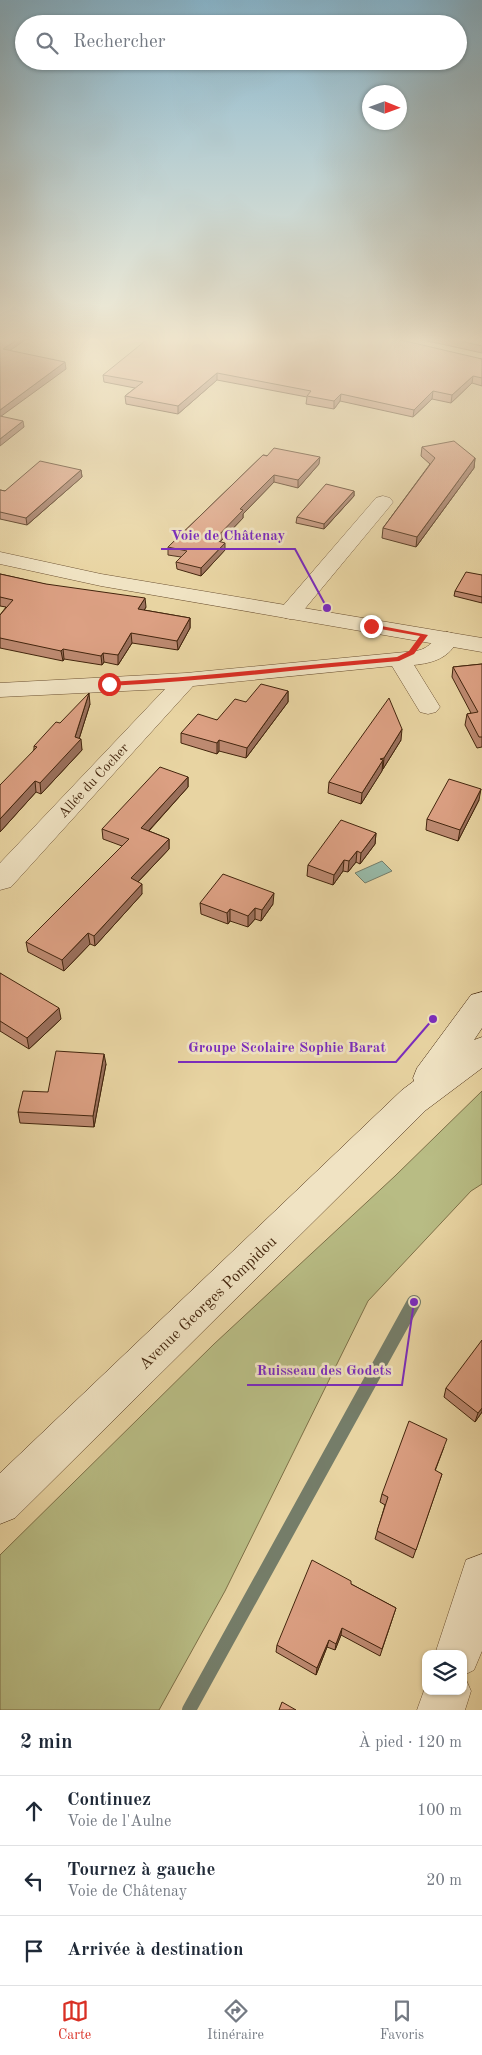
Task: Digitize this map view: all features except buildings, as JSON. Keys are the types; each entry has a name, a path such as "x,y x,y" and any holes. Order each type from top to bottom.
{"street":[{"path":"290,612 383,502"},
{"path":"0,558 101,580 482,645"},
{"path":"399,659 411,652 424,635"},
{"path":"0,690 50,689 186,680 283,668 424,657 434,654 445,644 447,639"},
{"path":"399,659 428,707"},
{"name":"Allée du Cocher","path":"1,880 186,680"},
{"name":"Avenue Georges Pompidou","path":"414,1100 482,1004"},
{"name":"Avenue Georges Pompidou","path":"0,1503 414,1100 482,1050"},
{"path":"459,1650 482,1576"},
{"path":"441,1710 445,1695"}],"green space":[{"path":"482,1091 482,1184 471,1191 368,1301 225,1591 159,1710 0,1710 0,1555 214,1344 395,1176"}],"shaded area":[{"path":"382,861 392,871 365,883 355,873"}],"waterway":[{"path":"189,1710 414,1302"}],"place":[{"name":"Voie de Châtenay","path":"327,608"},
{"name":"Groupe Scolaire Sophie Barat","path":"433,1019"},
{"name":"Ruisseau des Godets","path":"414,1302"}],"route":[{"path":"109,684 186,680 283,668 399,659 411,652 424,635 371,626"}]}
